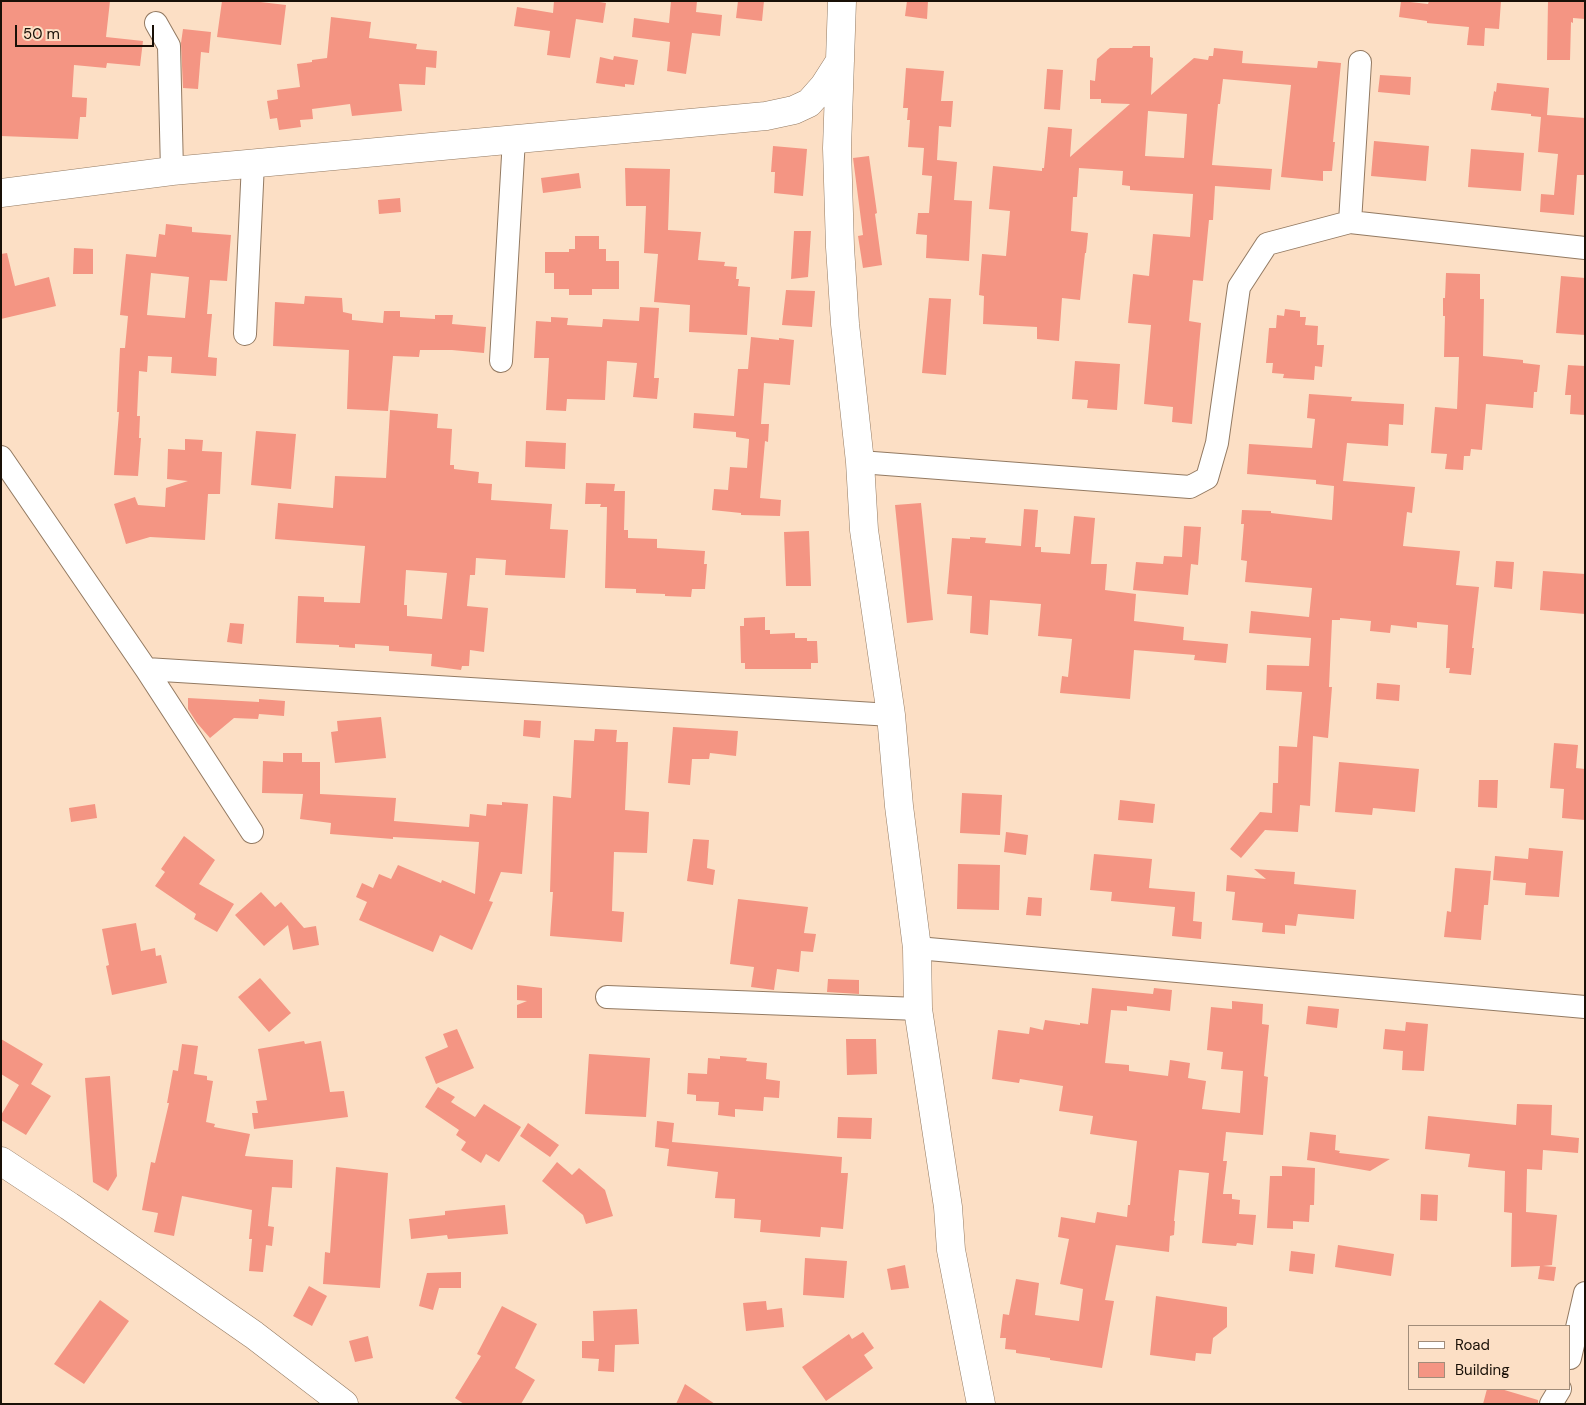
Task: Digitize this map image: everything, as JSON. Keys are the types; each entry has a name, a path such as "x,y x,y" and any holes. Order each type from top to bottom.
{"street":[{"path":"842,1 837,148 840,247 845,324 860,462 864,530 891,715 899,806 917,948 918,1009 948,1207 951,1250 981,1404"},
{"path":"156,23 169,46 172,171"},
{"path":"1,193 172,171 766,116 794,110 809,103 824,86 840,61"},
{"path":"1350,222 1360,62"},
{"path":"501,361 514,139"},
{"path":"245,334 253,163"},
{"path":"860,462 1190,487 1207,478 1217,443 1239,286 1267,244 1350,222 1585,248"},
{"path":"1,457 146,669 252,832"},
{"path":"146,669 891,715"},
{"path":"917,948 1585,1007"},
{"path":"607,997 918,1009"},
{"path":"1,1161 254,1335 344,1404"},
{"path":"1571,1354 1585,1293"},
{"path":"1551,1404 1559,1390"}],"building":[{"path":"1,1 110,1 106,37 143,41 140,66 107,63 106,68 74,65 72,97 87,98 86,117 80,117 78,139 1,136"},
{"path":"222,1 252,1 286,5 281,45 217,37"},
{"path":"554,1 606,3 603,23 576,19 570,58 547,55 550,31 514,26 517,7 553,13"},
{"path":"671,1 697,1 696,12 722,15 720,36 692,33 686,74 667,71 670,42 632,37 634,18 669,23"},
{"path":"738,1 764,1 762,21 736,18"},
{"path":"907,1 928,1 927,19 905,16"},
{"path":"1401,1 1428,4 1429,1 1501,1 1499,29 1485,28 1484,46 1467,45 1469,27 1427,23 1427,21 1399,17"},
{"path":"1548,1 1585,1 1585,19 1573,18 1573,23 1571,22 1570,60 1547,60"},
{"path":"331,17 371,22 369,38 417,44 416,49 437,51 436,68 426,67 425,85 399,84 402,111 352,116 350,104 312,109 313,119 300,120 301,127 279,130 277,118 270,119 267,101 278,99 277,90 300,87 297,64 327,58"},
{"path":"183,29 211,32 209,53 201,52 198,89 183,88 181,43"},
{"path":"1133,46 1150,46 1150,57 1153,58 1151,95 1194,58 1208,60 1209,56 1213,56 1214,48 1243,51 1242,63 1317,68 1318,61 1341,63 1332,171 1323,171 1323,181 1281,177 1291,85 1223,79 1220,104 1218,104 1212,165 1272,169 1270,190 1215,186 1213,220 1209,220 1203,281 1193,280 1189,321 1201,323 1192,424 1172,422 1173,407 1144,404 1151,325 1128,323 1133,274 1149,276 1153,234 1190,237 1193,194 1130,190 1130,186 1122,185 1123,171 1079,168 1077,197 1073,197 1071,231 1088,233 1086,253 1080,300 1062,298 1059,341 1037,339 1037,327 983,324 984,296 979,295 982,254 1006,256 1010,211 989,209 993,166 1042,171 1042,168 1044,168 1048,127 1072,129 1070,157 1130,104 1101,103 1101,99 1090,99 1090,80 1095,81 1097,59 1110,48 1132,48","holes":["1148,111 1187,114 1184,158 1145,156"]},
{"path":"614,56 638,60 634,85 625,84 625,87 596,83 600,57 613,60"},
{"path":"906,68 944,71 941,101 953,101 951,127 939,126 937,160 957,162 954,200 972,201 969,261 926,258 927,235 916,234 918,213 929,213 932,176 922,175 924,148 908,147 910,120 907,120 908,108 903,108"},
{"path":"1047,69 1063,70 1060,110 1044,109"},
{"path":"1380,75 1411,77 1410,95 1378,92"},
{"path":"1497,83 1549,88 1547,115 1585,118 1585,175 1577,175 1574,215 1540,212 1541,194 1554,195 1558,154 1538,152 1541,117 1531,116 1531,114 1491,110"},
{"path":"1374,141 1429,146 1426,181 1371,176"},
{"path":"773,146 807,149 803,196 774,193 775,172 771,172"},
{"path":"1471,149 1524,153 1521,191 1468,187"},
{"path":"869,156 882,265 863,268 858,236 863,235 853,158"},
{"path":"625,168 670,169 668,230 701,232 698,260 725,262 724,266 737,267 736,279 739,279 738,286 750,287 747,335 689,332 690,305 654,302 658,254 644,253 646,206 626,206"},
{"path":"579,173 581,188 543,193 541,178"},
{"path":"400,198 401,212 379,214 378,200"},
{"path":"166,224 192,227 192,232 231,235 227,281 210,280 207,314 212,314 208,357 217,358 216,376 171,373 172,357 148,356 147,372 139,371 137,416 140,416 139,438 141,438 138,476 114,475 119,412 117,412 120,348 125,348 128,316 120,315 126,254 156,257 159,234 165,235","holes":["151,273 189,277 185,318 147,315"]},
{"path":"794,231 811,231 808,277 791,279"},
{"path":"575,236 599,236 599,249 606,249 606,261 619,261 619,289 592,289 592,295 569,295 569,289 554,289 554,273 545,273 545,252 569,252 569,249 575,249"},
{"path":"74,248 93,249 93,274 73,274"},
{"path":"7,253 15,286 49,277 56,306 1,319 1,254"},
{"path":"1446,273 1480,274 1480,299 1484,299 1483,356 1523,360 1523,363 1540,365 1537,392 1534,392 1533,408 1486,404 1482,450 1471,449 1470,456 1464,456 1463,470 1445,469 1447,454 1431,453 1435,407 1457,409 1459,357 1444,357 1445,316 1443,316 1443,298 1445,298"},
{"path":"1561,276 1585,278 1585,335 1556,333"},
{"path":"786,290 815,291 812,327 782,325"},
{"path":"305,296 342,298 343,312 352,314 352,320 383,323 384,311 400,311 400,317 435,319 435,315 453,315 452,324 486,327 484,353 420,350 419,357 393,356 388,411 347,409 349,350 273,346 275,302 304,304"},
{"path":"929,298 951,299 946,375 922,373"},
{"path":"640,307 659,308 654,378 659,378 657,399 633,397 637,363 607,361 605,400 567,399 566,411 546,410 549,358 534,358 536,321 551,322 551,317 568,318 567,325 602,327 603,319 639,321"},
{"path":"1285,309 1300,311 1300,317 1306,317 1305,325 1318,326 1317,345 1324,345 1322,367 1315,366 1314,380 1283,378 1284,374 1272,373 1273,363 1266,363 1269,328 1276,328 1277,315 1284,316"},
{"path":"751,337 794,340 790,385 764,383 761,424 769,424 768,442 765,441 760,498 781,500 780,516 741,515 741,513 712,510 714,489 728,490 730,467 747,468 749,439 736,437 736,432 693,428 694,413 734,416 738,369 748,369"},
{"path":"1075,361 1120,364 1117,410 1087,408 1088,400 1072,399"},
{"path":"1568,365 1585,366 1585,415 1570,414 1571,395 1565,395"},
{"path":"1309,394 1352,397 1351,401 1404,404 1403,425 1389,424 1388,446 1347,443 1343,481 1415,487 1412,513 1407,512 1403,546 1460,551 1456,585 1479,587 1471,675 1449,673 1450,668 1446,668 1448,625 1417,622 1417,628 1391,625 1390,633 1370,631 1371,621 1340,618 1340,620 1332,620 1329,687 1332,687 1328,738 1313,736 1310,806 1300,805 1298,832 1265,830 1241,858 1230,849 1260,812 1272,813 1273,783 1278,783 1279,746 1297,747 1302,692 1266,690 1267,665 1309,666 1311,638 1249,633 1251,611 1309,617 1312,588 1245,582 1247,561 1241,560 1244,524 1241,524 1242,510 1271,511 1271,513 1332,520 1334,486 1316,484 1316,480 1247,474 1249,444 1312,448 1315,419 1307,418"},
{"path":"390,410 438,414 437,428 452,429 450,465 454,465 454,469 479,472 478,483 492,484 491,500 552,504 550,529 568,530 565,578 505,575 506,560 476,558 475,575 470,575 467,606 488,608 484,652 470,650 469,666 462,666 461,670 431,666 432,654 389,651 389,646 355,644 355,648 339,647 339,645 296,643 298,596 324,597 324,602 360,603 365,546 275,539 278,503 333,508 335,476 386,478","holes":["406,570 447,573 442,619 407,616 407,605 404,605"]},
{"path":"256,431 296,434 291,489 251,485"},
{"path":"185,439 203,440 202,451 222,452 220,494 208,494 205,540 150,537 126,544 114,504 135,497 138,505 165,507 166,488 188,481 167,479 168,449 185,450"},
{"path":"526,441 566,443 565,469 525,467"},
{"path":"586,483 615,484 614,491 625,491 624,530 628,530 628,538 657,539 657,548 705,551 704,564 707,564 705,589 692,589 691,597 636,593 636,589 605,588 607,507 600,507 601,504 585,504"},
{"path":"921,503 933,620 907,623 895,505"},
{"path":"1024,509 1038,510 1035,547 1041,547 1041,552 1070,554 1074,516 1095,518 1091,564 1107,564 1105,590 1136,594 1134,621 1184,627 1183,640 1228,644 1226,663 1194,660 1195,655 1134,650 1130,699 1060,693 1062,676 1068,677 1072,639 1038,636 1041,604 990,600 988,635 970,633 972,596 947,594 952,538 986,538 985,543 1021,546"},
{"path":"1184,526 1201,527 1198,565 1191,564 1188,595 1133,590 1136,562 1163,564 1164,556 1182,557"},
{"path":"809,531 811,586 786,586 784,532"},
{"path":"1496,561 1514,562 1512,589 1494,587"},
{"path":"1543,571 1585,574 1585,614 1540,610"},
{"path":"765,617 765,630 770,630 770,634 795,633 795,638 807,638 807,641 817,641 818,663 811,663 811,669 745,669 745,663 741,663 740,626 744,626 744,618"},
{"path":"230,623 244,624 242,644 227,642"},
{"path":"1377,683 1400,685 1399,701 1376,699"},
{"path":"188,698 259,702 259,699 285,701 284,716 259,714 258,719 234,718 210,738 188,709"},
{"path":"381,717 386,758 335,763 331,732 338,731 337,721"},
{"path":"524,720 541,721 540,738 523,736"},
{"path":"673,727 738,731 736,756 710,753 709,759 692,759 690,785 668,783"},
{"path":"595,729 617,730 616,742 628,742 625,810 649,812 647,853 614,852 612,911 624,912 622,942 550,936 553,892 550,892 553,796 571,798 574,740 594,741"},
{"path":"1554,743 1578,745 1576,768 1585,769 1585,820 1562,818 1564,789 1550,788"},
{"path":"283,753 302,753 302,762 320,762 320,794 396,798 394,821 469,827 470,814 486,816 487,804 502,805 502,802 528,804 522,874 501,872 489,901 493,902 472,950 440,935 433,952 359,920 367,902 356,897 362,883 373,888 379,874 391,879 398,865 441,883 442,880 475,894 479,842 393,837 393,839 330,834 331,823 300,819 303,794 262,793 263,761 283,762"},
{"path":"1339,762 1419,769 1415,812 1373,808 1372,815 1335,812"},
{"path":"1479,780 1498,780 1497,808 1478,807"},
{"path":"962,793 1002,795 1000,835 960,833"},
{"path":"1120,800 1155,804 1153,823 1118,820"},
{"path":"95,804 97,818 71,822 69,808"},
{"path":"1006,832 1028,835 1026,855 1004,852"},
{"path":"184,836 215,860 199,884 234,904 217,932 194,919 196,914 155,886 165,872 161,869"},
{"path":"693,839 709,840 707,868 715,870 713,885 687,881"},
{"path":"1529,848 1563,851 1559,897 1525,895 1526,883 1493,880 1495,856 1528,859"},
{"path":"1094,854 1152,859 1149,888 1195,892 1193,921 1202,922 1201,939 1172,936 1175,907 1111,901 1112,892 1090,890"},
{"path":"958,864 1000,865 999,910 957,909"},
{"path":"1455,868 1491,871 1488,905 1484,905 1481,940 1444,937 1447,911 1451,912"},
{"path":"1254,869 1295,872 1294,884 1356,890 1354,919 1298,914 1296,926 1285,925 1285,934 1262,932 1263,923 1232,920 1235,892 1226,891 1227,875 1266,879"},
{"path":"261,892 275,907 281,902 304,928 316,926 319,945 293,950 288,925 264,946 235,915"},
{"path":"1028,897 1042,898 1041,916 1026,915"},
{"path":"738,899 808,907 804,933 816,934 813,952 801,951 799,972 777,969 774,990 751,987 754,967 730,964"},
{"path":"136,923 141,951 155,948 156,956 161,955 167,983 112,995 106,966 109,965 102,929"},
{"path":"260,978 291,1013 269,1032 238,997"},
{"path":"828,979 859,980 859,994 827,992"},
{"path":"517,985 542,988 542,1018 517,1018 517,1005 527,1001 517,1000"},
{"path":"1092,988 1153,994 1154,988 1172,990 1170,1011 1127,1006 1127,1011 1111,1010 1105,1063 1129,1065 1129,1071 1168,1076 1170,1060 1190,1063 1188,1078 1206,1081 1202,1109 1240,1113 1243,1071 1221,1069 1223,1052 1207,1050 1211,1007 1232,1009 1232,1001 1263,1004 1262,1024 1269,1025 1264,1076 1268,1077 1263,1135 1226,1132 1223,1161 1227,1161 1223,1194 1232,1194 1232,1199 1240,1200 1239,1214 1256,1215 1253,1245 1237,1243 1236,1246 1202,1243 1209,1173 1179,1170 1174,1235 1170,1236 1169,1252 1116,1245 1105,1300 1114,1301 1102,1368 1050,1360 1050,1358 1016,1353 1016,1350 1005,1349 1006,1338 1000,1338 1003,1314 1009,1315 1016,1279 1039,1283 1035,1315 1079,1321 1083,1289 1060,1284 1069,1239 1058,1237 1061,1217 1095,1223 1097,1212 1127,1217 1137,1141 1090,1134 1093,1116 1059,1111 1063,1086 1020,1079 1019,1083 992,1079 998,1030 1029,1034 1030,1027 1043,1030 1045,1020 1080,1025 1080,1023 1088,1024"},
{"path":"1308,1006 1339,1009 1337,1028 1306,1024"},
{"path":"1406,1022 1428,1024 1424,1071 1402,1070 1403,1051 1383,1049 1385,1029 1405,1031"},
{"path":"457,1029 474,1068 436,1084 425,1057 448,1047 443,1034"},
{"path":"1,1039 43,1064 31,1084 51,1096 26,1135 1,1120 1,1115 19,1085 1,1074"},
{"path":"846,1039 876,1039 877,1074 847,1075"},
{"path":"304,1041 305,1044 321,1041 330,1092 344,1091 348,1117 254,1129 252,1113 258,1113 256,1101 267,1100 258,1049"},
{"path":"182,1044 198,1046 194,1074 207,1076 207,1080 213,1081 206,1122 215,1124 214,1127 250,1134 245,1156 293,1160 292,1188 272,1187 268,1226 274,1227 272,1246 266,1245 263,1272 249,1271 252,1239 249,1239 252,1210 182,1196 174,1236 154,1232 158,1213 142,1210 151,1162 155,1163 169,1103 167,1103 173,1070 178,1071"},
{"path":"589,1054 650,1058 646,1117 585,1114"},
{"path":"720,1056 747,1058 746,1061 767,1063 766,1079 780,1081 779,1098 764,1097 763,1111 735,1109 735,1117 718,1115 719,1102 696,1101 696,1095 687,1094 688,1073 707,1074 708,1058 720,1059"},
{"path":"110,1076 117,1176 108,1191 93,1182 85,1078"},
{"path":"438,1087 455,1097 451,1102 475,1117 484,1104 521,1127 499,1162 486,1154 481,1163 461,1150 466,1142 456,1135 459,1130 425,1107"},
{"path":"1517,1104 1552,1105 1551,1135 1579,1138 1578,1153 1543,1150 1542,1170 1527,1169 1526,1212 1557,1215 1552,1265 1543,1266 1556,1267 1554,1281 1538,1279 1540,1266 1511,1267 1512,1213 1504,1212 1505,1171 1468,1167 1470,1154 1425,1149 1428,1116 1516,1125"},
{"path":"838,1117 872,1118 871,1139 837,1138"},
{"path":"657,1121 674,1123 672,1142 842,1157 841,1173 848,1173 843,1229 821,1227 820,1237 760,1232 761,1220 734,1218 735,1199 715,1198 718,1172 667,1166 669,1149 655,1147"},
{"path":"528,1123 559,1145 550,1157 520,1136"},
{"path":"1310,1132 1336,1135 1335,1150 1340,1151 1339,1153 1390,1159 1370,1171 1307,1160"},
{"path":"557,1162 572,1175 579,1168 605,1190 613,1216 586,1224 583,1215 542,1181"},
{"path":"1282,1166 1315,1168 1314,1205 1310,1205 1309,1222 1293,1221 1293,1229 1267,1228 1270,1176 1282,1176"},
{"path":"336,1167 388,1173 380,1288 323,1284 325,1252 330,1253"},
{"path":"1421,1194 1438,1195 1437,1221 1420,1220"},
{"path":"505,1205 508,1234 448,1239 447,1235 411,1239 409,1219 445,1215 445,1211"},
{"path":"1338,1245 1394,1254 1391,1276 1335,1267"},
{"path":"1291,1251 1315,1254 1313,1274 1289,1271"},
{"path":"805,1258 847,1261 844,1298 803,1295"},
{"path":"905,1265 909,1288 891,1290 887,1269"},
{"path":"461,1272 461,1288 439,1288 433,1310 419,1306 427,1273"},
{"path":"309,1286 327,1296 312,1326 293,1316"},
{"path":"1156,1296 1227,1307 1227,1327 1213,1338 1211,1354 1196,1353 1195,1361 1150,1355"},
{"path":"100,1300 129,1321 84,1384 54,1364"},
{"path":"766,1301 767,1310 782,1308 784,1327 746,1331 743,1303"},
{"path":"502,1306 537,1324 515,1368 535,1380 521,1404 464,1404 455,1398 481,1356 477,1354"},
{"path":"637,1309 639,1344 615,1345 614,1372 598,1371 599,1359 582,1358 582,1341 594,1341 593,1311"},
{"path":"863,1332 874,1348 864,1355 873,1368 826,1401 802,1367 849,1334 852,1339"},
{"path":"368,1336 373,1358 355,1362 349,1341"},
{"path":"685,1384 715,1404 676,1404"},
{"path":"1487,1390 1504,1390 1538,1400 1538,1404 1483,1404"}]}
